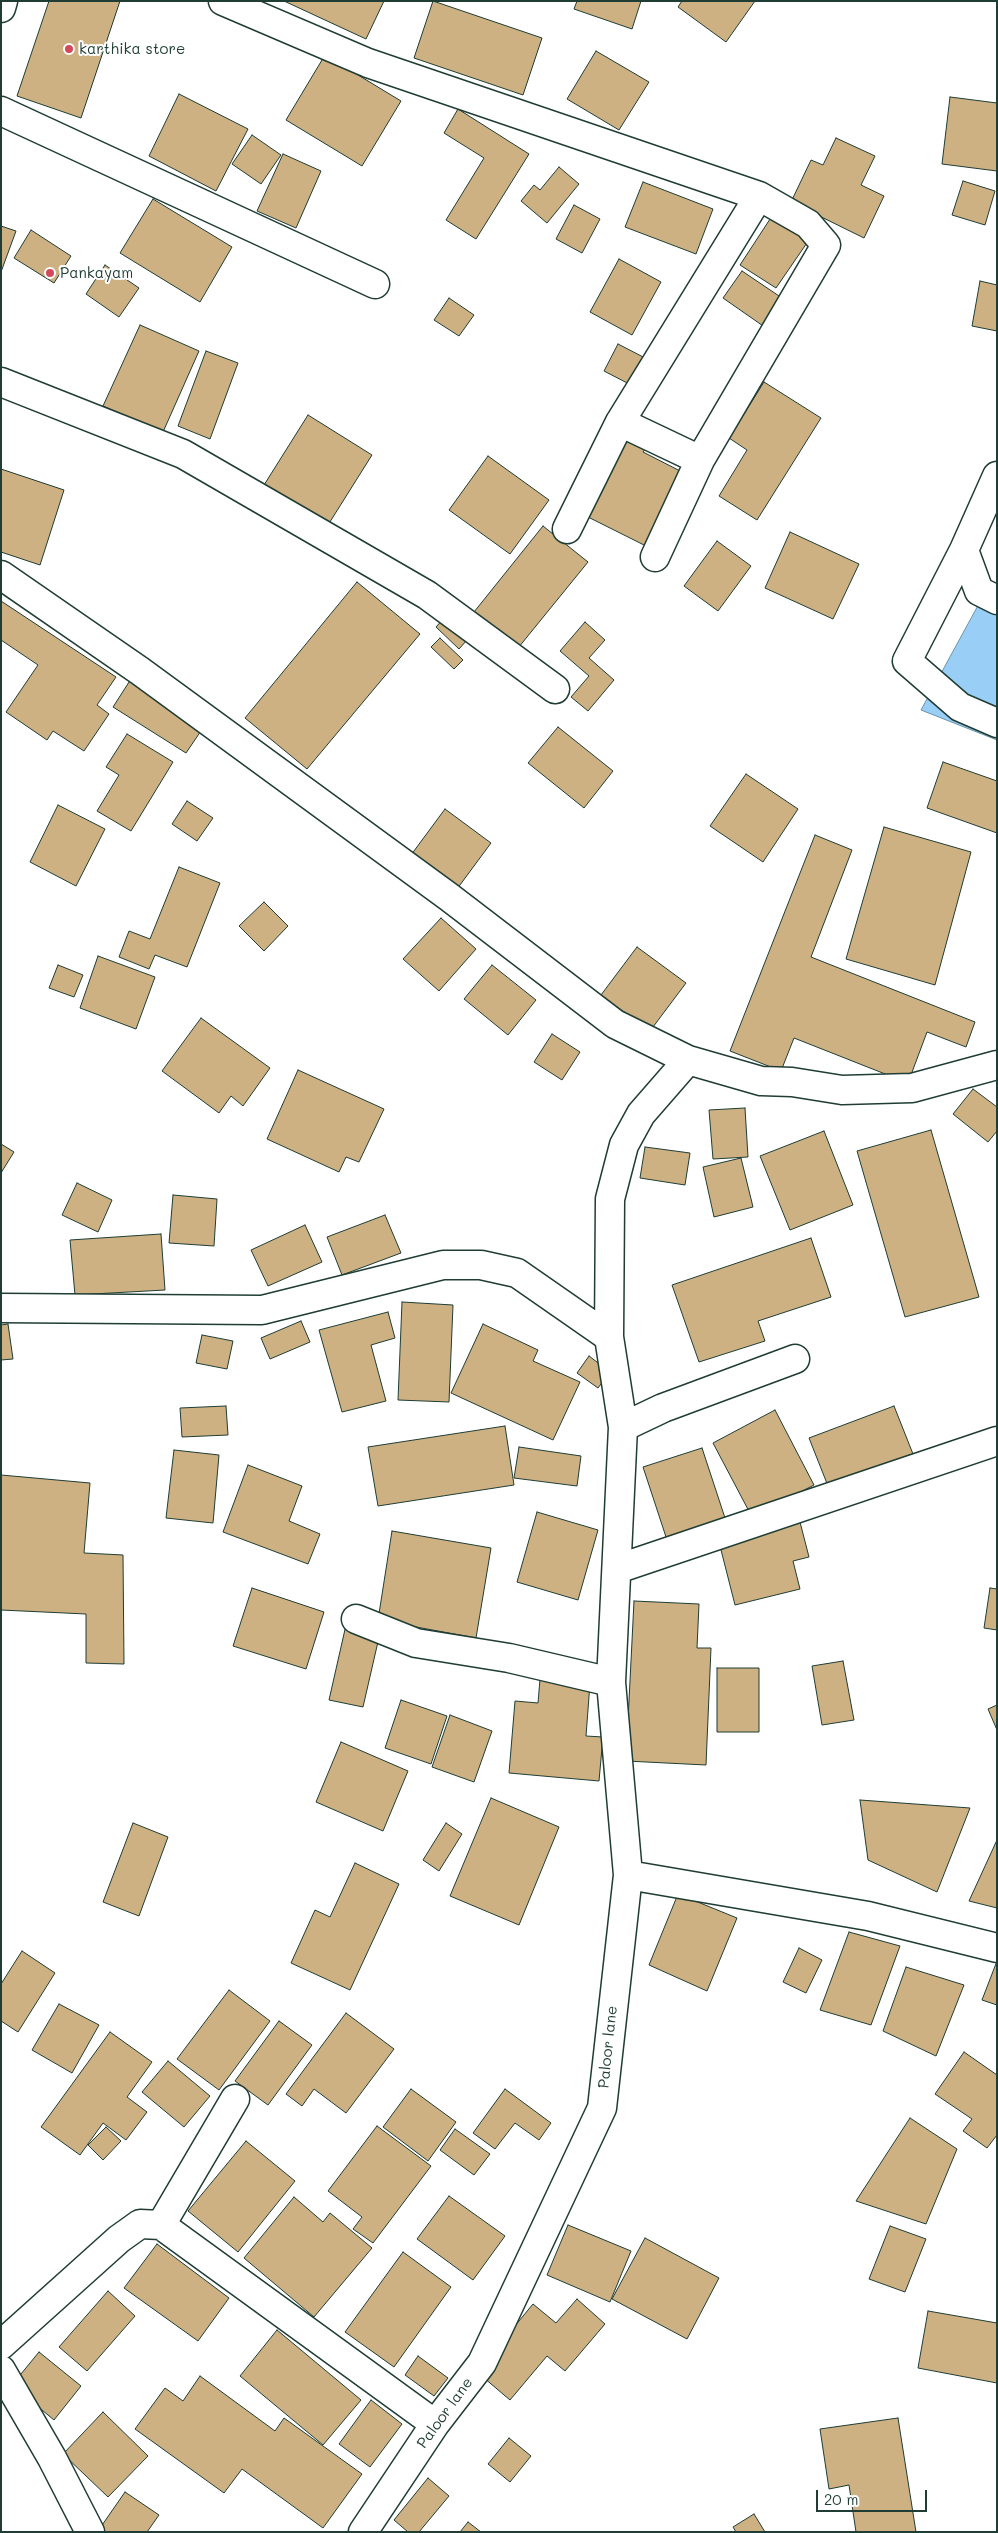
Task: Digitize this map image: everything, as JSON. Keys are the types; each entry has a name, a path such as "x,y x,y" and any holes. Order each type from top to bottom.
{"street":[{"path":"1,8 3,1"},
{"path":"223,1 368,63 759,196 808,224 826,245 700,460 655,557"},
{"path":"1,111 374,284"},
{"path":"567,529 620,422 759,196"},
{"path":"1,382 183,454 427,595 555,689"},
{"path":"620,422 700,460"},
{"path":"997,476 964,550 907,661 960,707 997,723"},
{"path":"964,550 979,591 997,600"},
{"path":"1,575 148,677 433,886 615,1024 688,1060 761,1081 792,1082 842,1090 912,1088 997,1065"},
{"name":"Paloor lane","path":"363,2532 435,2424 482,2363 602,2108 628,1875 611,1682 623,1427 609,1337 610,1199 624,1145 640,1114 688,1060"},
{"path":"1,1308 262,1310 443,1264 481,1265 517,1273 609,1337"},
{"path":"623,1427 663,1408 796,1359"},
{"path":"617,1569 997,1441"},
{"path":"356,1619 416,1643 509,1658 611,1682"},
{"path":"628,1875 868,1916 997,1948"},
{"path":"161,2225 235,2099"},
{"path":"1,2344 119,2240 140,2224 161,2225 435,2424"},
{"path":"1,2370 52,2458 90,2532"}],"water":[{"path":"981,600 997,609 997,740 921,710"}],"building":[{"name":"karthika store","path":"49,1 120,1 81,118 17,96"},
{"path":"284,1 384,1 366,39"},
{"path":"433,1 542,38 523,95 414,58"},
{"path":"577,1 641,1 632,29 574,9"},
{"path":"682,1 755,1 726,42 678,7"},
{"path":"596,51 649,82 619,130 567,99"},
{"path":"325,55 401,101 362,166 286,120"},
{"path":"179,94 248,129 216,191 149,156"},
{"path":"950,97 997,103 997,171 942,164"},
{"path":"458,109 529,154 476,239 446,220 484,158 444,133"},
{"path":"252,135 281,155 261,184 232,164"},
{"path":"836,138 875,156 861,185 884,196 864,238 791,202 811,160 823,165"},
{"path":"283,154 321,171 296,228 257,211"},
{"path":"559,167 579,184 547,223 521,201 534,185 540,190"},
{"path":"963,181 995,191 985,225 952,215"},
{"path":"643,182 713,209 696,254 625,227"},
{"path":"153,199 232,247 200,302 120,253"},
{"path":"574,205 600,219 582,253 556,239"},
{"path":"774,213 811,237 776,288 740,265"},
{"path":"1,226 16,231 1,272"},
{"path":"31,230 71,256 54,283 14,258"},
{"path":"619,259 661,282 632,335 590,312"},
{"path":"105,265 139,288 119,317 86,294"},
{"path":"742,271 785,300 766,328 723,298"},
{"path":"980,281 997,285 997,331 972,326"},
{"path":"449,298 474,315 459,336 434,320"},
{"path":"140,325 199,351 163,432 103,406"},
{"path":"618,344 647,359 633,386 604,371"},
{"path":"206,351 238,363 210,439 178,426"},
{"path":"764,382 821,418 757,520 719,496 747,450 729,438"},
{"path":"308,415 372,455 328,525 264,485"},
{"path":"620,437 645,449 643,452 684,473 648,547 582,514"},
{"path":"488,456 549,500 510,554 449,510"},
{"path":"1,469 64,490 40,565 1,552"},
{"path":"543,526 588,562 514,653 470,617"},
{"path":"790,532 859,564 833,619 765,588"},
{"path":"717,541 751,566 718,611 684,586"},
{"path":"357,582 420,634 307,769 245,718"},
{"path":"1,601 116,677 97,705 109,714 84,751 53,731 47,740 6,712 38,665 1,640"},
{"path":"444,618 467,640 459,649 436,627"},
{"path":"585,622 605,640 589,658 614,680 588,711 571,697 589,676 560,651"},
{"path":"440,638 463,660 454,669 431,647"},
{"path":"131,679 205,725 186,753 113,707"},
{"path":"558,727 613,771 584,808 528,763"},
{"path":"127,734 173,762 131,831 97,811 119,775 106,767"},
{"path":"943,762 997,781 997,833 927,808"},
{"path":"746,774 798,809 763,862 710,826"},
{"path":"187,801 213,818 197,841 172,824"},
{"path":"58,805 105,829 76,886 30,862"},
{"path":"445,809 491,843 457,889 411,855"},
{"path":"884,827 971,852 935,985 846,959"},
{"path":"815,835 852,850 811,957 975,1022 966,1047 927,1032 908,1083 794,1038 781,1071 730,1051"},
{"path":"179,867 220,883 187,967 155,955 149,969 119,957 129,931 150,939"},
{"path":"264,902 288,926 264,951 239,926"},
{"path":"441,918 476,949 439,991 403,959"},
{"path":"637,947 686,983 650,1031 601,995"},
{"path":"98,956 155,977 136,1029 80,1008"},
{"path":"58,965 83,975 74,997 49,988"},
{"path":"492,965 536,1000 508,1035 464,999"},
{"path":"201,1018 270,1068 243,1106 231,1096 219,1113 162,1071"},
{"path":"552,1034 580,1052 562,1080 534,1062"},
{"path":"298,1070 384,1109 359,1162 346,1157 339,1172 267,1139"},
{"path":"973,1089 997,1107 997,1131 988,1142 953,1114"},
{"path":"745,1108 748,1157 713,1159 709,1110"},
{"path":"931,1130 979,1297 905,1317 857,1151"},
{"path":"824,1131 853,1205 790,1230 760,1156"},
{"path":"1,1144 14,1152 1,1173"},
{"path":"645,1147 690,1153 685,1185 640,1178"},
{"path":"741,1158 753,1207 714,1217 703,1167"},
{"path":"77,1183 112,1200 98,1232 62,1215"},
{"path":"173,1195 217,1199 214,1246 169,1243"},
{"path":"385,1215 401,1253 342,1275 327,1237"},
{"path":"305,1225 322,1262 268,1286 251,1250"},
{"path":"161,1234 165,1290 75,1295 70,1240"},
{"path":"811,1238 831,1297 758,1321 765,1341 699,1362 672,1285"},
{"path":"402,1302 453,1305 449,1402 398,1400"},
{"path":"388,1312 395,1338 371,1345 386,1401 342,1412 319,1330"},
{"path":"301,1321 310,1342 270,1359 261,1338"},
{"path":"8,1324 13,1359 1,1360 1,1325"},
{"path":"483,1324 538,1350 533,1361 580,1382 553,1440 451,1393"},
{"path":"202,1335 233,1341 227,1369 196,1363"},
{"path":"589,1356 610,1372 598,1388 577,1373"},
{"path":"226,1406 228,1435 182,1437 180,1408"},
{"path":"894,1406 913,1454 828,1486 809,1438"},
{"path":"775,1410 814,1485 752,1517 713,1443"},
{"path":"505,1426 514,1485 378,1506 368,1447"},
{"path":"519,1447 581,1456 577,1486 514,1478"},
{"path":"702,1448 727,1524 668,1543 643,1467"},
{"path":"174,1450 219,1455 213,1523 166,1518"},
{"path":"248,1465 302,1486 289,1521 320,1534 308,1564 223,1532"},
{"path":"1,1475 90,1483 84,1553 123,1555 124,1664 86,1663 86,1614 1,1610"},
{"path":"537,1512 598,1530 578,1600 517,1582"},
{"path":"800,1522 809,1557 793,1561 800,1589 735,1605 719,1542"},
{"path":"392,1531 491,1548 476,1638 378,1620"},
{"path":"252,1588 324,1612 306,1669 233,1646"},
{"path":"990,1588 997,1589 997,1630 984,1628"},
{"path":"634,1601 699,1604 697,1648 711,1648 706,1765 626,1761"},
{"path":"346,1625 380,1633 363,1707 329,1700"},
{"path":"843,1661 854,1720 822,1725 812,1666"},
{"path":"717,1668 759,1668 759,1732 717,1732"},
{"path":"540,1679 590,1683 586,1736 603,1737 599,1781 509,1773 515,1701 538,1703"},
{"path":"401,1700 447,1716 431,1764 385,1748"},
{"path":"997,1705 997,1730 988,1709"},
{"path":"450,1715 492,1731 474,1782 432,1767"},
{"path":"341,1742 408,1771 383,1831 316,1802"},
{"path":"491,1798 559,1827 519,1925 450,1896"},
{"path":"860,1800 970,1808 937,1892 868,1860"},
{"path":"133,1823 168,1837 139,1916 103,1902"},
{"path":"446,1823 462,1834 439,1871 423,1860"},
{"path":"997,1840 997,1908 969,1901"},
{"path":"355,1863 399,1884 350,1990 291,1963 315,1910 330,1917"},
{"path":"678,1894 737,1918 707,1991 649,1965"},
{"path":"849,1932 900,1946 871,2025 820,2010"},
{"path":"799,1948 822,1960 806,1993 783,1982"},
{"path":"22,1951 55,1973 18,2032 1,2021 1,1984"},
{"path":"997,1961 997,2005 982,2000"},
{"path":"906,1967 964,1985 936,2056 883,2031"},
{"path":"229,1990 270,2021 219,2090 177,2059"},
{"path":"59,2004 99,2025 72,2073 32,2050"},
{"path":"346,2013 394,2049 346,2113 314,2089 302,2106 286,2094"},
{"path":"279,2021 312,2045 268,2105 235,2081"},
{"path":"110,2032 152,2062 127,2097 147,2112 126,2140 103,2123 80,2155 41,2127"},
{"path":"964,2052 997,2075 997,2135 987,2148 963,2131 972,2119 935,2094"},
{"path":"168,2061 210,2096 184,2127 142,2092"},
{"path":"411,2089 456,2122 428,2161 383,2127"},
{"path":"505,2089 551,2123 539,2140 515,2123 495,2149 473,2133"},
{"path":"910,2118 957,2149 926,2224 856,2201"},
{"path":"377,2126 431,2166 373,2243 353,2229 362,2217 328,2191"},
{"path":"106,2127 121,2141 103,2160 88,2145"},
{"path":"455,2129 490,2154 474,2175 440,2150"},
{"path":"246,2141 295,2181 238,2252 188,2211"},
{"path":"449,2196 505,2236 473,2280 417,2239"},
{"path":"294,2197 323,2222 330,2213 372,2248 314,2317 244,2258"},
{"path":"568,2225 631,2251 610,2302 547,2275"},
{"path":"890,2226 926,2239 905,2292 869,2279"},
{"path":"645,2238 719,2278 687,2339 612,2299"},
{"path":"157,2244 229,2298 198,2341 124,2288"},
{"path":"403,2252 451,2287 394,2367 345,2332"},
{"path":"108,2291 135,2316 87,2371 59,2347"},
{"path":"577,2299 605,2324 565,2371 547,2356 510,2400 477,2372 533,2304 556,2323"},
{"path":"928,2311 997,2323 997,2383 918,2368"},
{"path":"277,2330 361,2400 323,2445 240,2376"},
{"path":"39,2352 81,2386 54,2420 12,2385"},
{"path":"418,2356 448,2378 434,2396 405,2375"},
{"path":"200,2376 275,2431 284,2418 362,2474 323,2528 242,2469 224,2493 135,2429 165,2388 183,2401"},
{"path":"371,2400 402,2424 370,2467 339,2444"},
{"path":"103,2412 148,2456 108,2497 63,2454"},
{"path":"898,2418 916,2532 856,2532 849,2485 829,2489 820,2429"},
{"path":"509,2438 531,2456 510,2482 488,2464"},
{"path":"428,2478 449,2496 419,2532 408,2532 394,2520"},
{"path":"125,2492 159,2515 147,2532 98,2531"},
{"path":"754,2514 765,2532 736,2532 733,2527"},
{"path":"468,2522 481,2532 460,2532"}],"place":[{"name":"karthika store","path":"69,49"},
{"name":"Pankayam","path":"50,273"}]}
